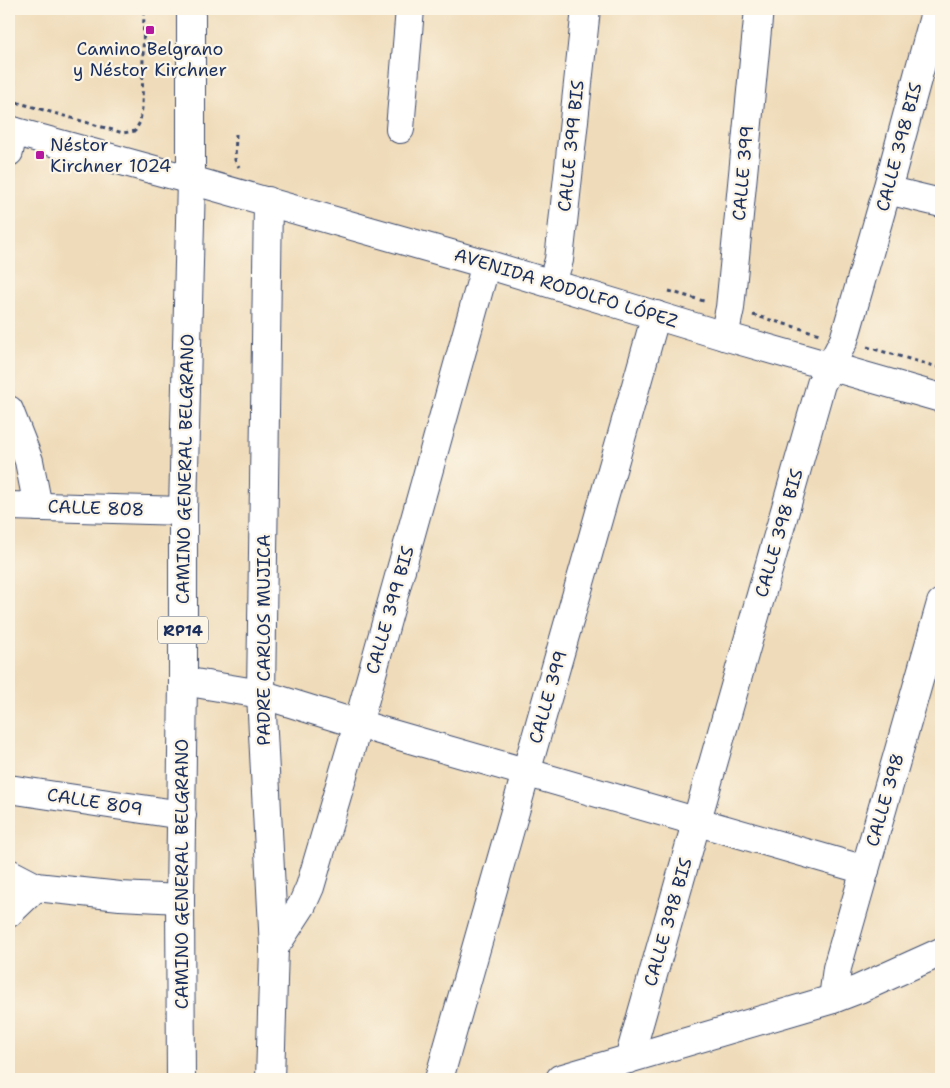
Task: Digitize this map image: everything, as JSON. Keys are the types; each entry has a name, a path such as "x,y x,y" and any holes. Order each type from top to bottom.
{"street":[{"name":"CAMINO GENERAL BELGRANO","path":"181,1079 180,899 183,511 191,180 191,9"},
{"path":"400,128 410,9"},
{"name":"CALLE 399 BIS","path":"552,283 559,260 586,9"},
{"name":"CALLE 399","path":"724,336 730,308 759,9"},
{"name":"CALLE 398 BIS","path":"629,1060 821,384 844,340 936,9"},
{"name":"AVENIDA RODOLFO LÓPEZ","path":"10,138 191,180 268,201 941,398"},
{"path":"887,190 941,203"},
{"name":"PADRE CARLOS MUJICA","path":"268,201 261,694 274,948 270,1079"},
{"name":"CALLE 399 BIS","path":"274,948 302,905 310,887 358,724 486,264"},
{"name":"CALLE 399","path":"439,1079 656,315"},
{"path":"9,410 30,461 38,507"},
{"name":"CALLE 808","path":"9,506 183,511"},
{"name":"CALLE 398","path":"833,999 837,968 941,603"},
{"path":"183,681 261,694 697,823 865,870"},
{"name":"CALLE 809","path":"9,789 182,815"},
{"path":"9,873 36,887 120,896 180,899"},
{"path":"9,913 36,887"},
{"path":"560,1079 833,999 941,952"}],"path":[{"path":"9,100 123,133 135,131 140,122 142,108 144,9"}],"place":[{"name":"Camino Belgrano y Néstor Kirchner","path":"150,30"},
{"name":"Néstor Kirchner 1024","path":"40,155"}]}
